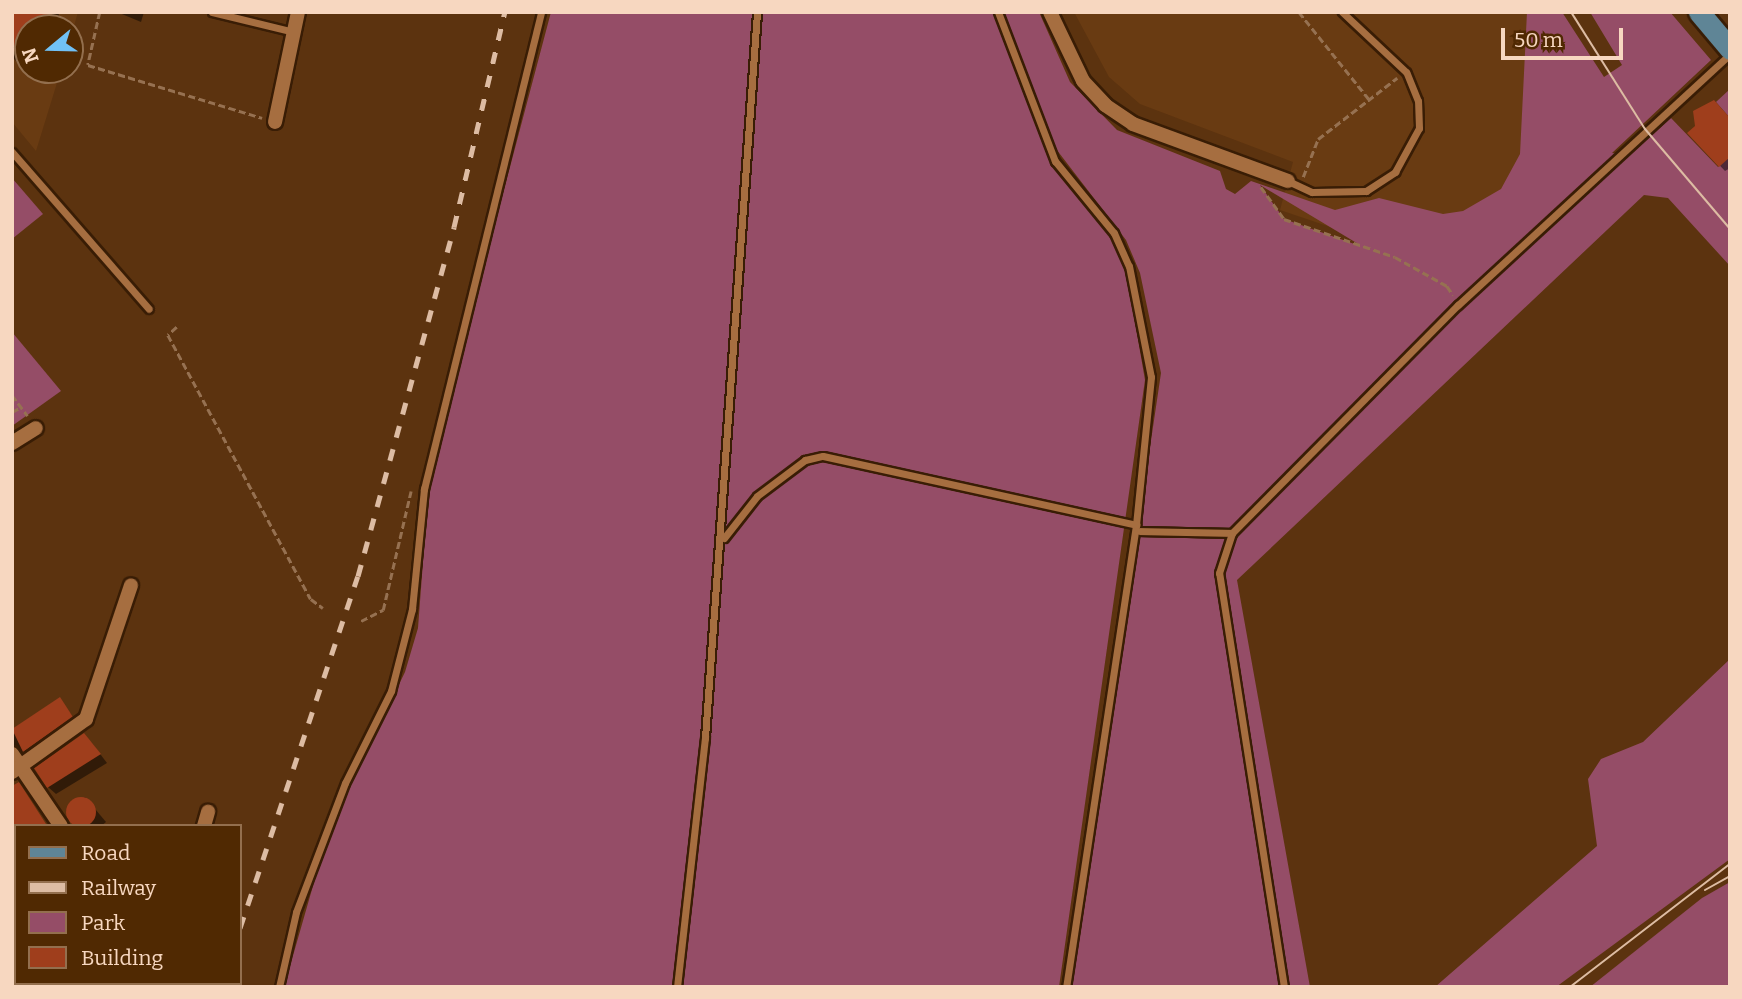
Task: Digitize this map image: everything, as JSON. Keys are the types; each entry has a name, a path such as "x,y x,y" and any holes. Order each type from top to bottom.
{"main road":[{"path":"1699,12 1730,51"}],"street":[{"path":"275,122 298,12"},
{"path":"1050,12 1083,81 1105,105 1133,124 1252,169 1295,179"},
{"path":"12,443 36,428"},
{"path":"60,824 15,764 86,719 131,585"}],"lane":[{"path":"212,12 294,32"},
{"path":"279,987 296,912 345,783 391,691 412,609 424,489 541,12"},
{"path":"677,987 721,547 757,12"},
{"path":"998,12 1055,161 1114,233 1129,266 1151,377 1138,528 1066,987"},
{"path":"1295,179 1345,195 1366,191 1395,172 1419,128 1418,102 1405,71 1342,12"},
{"path":"1284,987 1219,573 1232,533 1458,305 1730,51"},
{"path":"12,152 149,309"},
{"path":"721,547 745,506 805,460 823,456 1138,528 1232,533"}],"path":[{"path":"100,12 88,65 275,122"},
{"path":"1299,12 1369,99"},
{"path":"1295,179 1305,173 1318,139 1405,71"},
{"path":"1252,169 1284,219 1395,257 1447,286 1458,305"},
{"path":"1295,179 1305,173"},
{"path":"177,327 167,334 312,599 323,608"},
{"path":"12,395 36,428"},
{"path":"12,412 21,407"}],"shaded area":[{"path":"12,12 78,12 14,14 14,84 57,84 36,151 12,122"},
{"path":"1074,12 1535,12 1524,159 1510,188 1419,257 1280,210 1293,162 1140,104 1109,77"}],"green space":[{"path":"551,12 993,12 1051,161 1113,240 1126,270 1145,380 1059,987 284,987 329,830 405,672 418,628 430,469"},
{"path":"1003,12 1039,12 1070,82 1117,130 1220,171 1226,189 1235,194 1251,181 1335,210 1379,198 1443,214 1463,211 1501,189 1520,154 1527,12 1562,12 1604,77 1622,65 1590,12 1670,12 1711,60 1612,153 1630,155 1671,118 1718,167 1730,157 1730,266 1668,198 1644,195 1237,580 1310,987 1070,987 1161,373 1140,273 1126,240 1053,145","holes":["1260,185 1360,245 1284,219"]},
{"path":"1730,89 1730,118 1716,102"},
{"path":"12,178 43,214 12,239"},
{"path":"12,332 61,391 12,426"},
{"path":"1730,659 1730,859 1556,987 1435,987 1597,846 1588,779 1601,759 1643,742"},
{"path":"1730,882 1730,987 1590,987 1702,898"}],"building":[{"path":"12,12 51,12 14,14 12,52"},
{"path":"1714,100 1730,118 1730,157 1719,167 1687,133 1695,126 1693,111"},
{"path":"60,697 73,717 23,752 12,729"},
{"path":"84,733 101,754 47,788 34,768"},
{"path":"19,782 46,824 12,826 12,786"},
{"path":"75,798 87,798 95,806 95,818 89,824 73,824 67,818 67,806"}],"tram line":[{"path":"1571,12 1645,129 1730,229"},
{"path":"1570,987 1730,864"},
{"path":"1705,890 1730,876"}],"railway":[{"path":"242,922 358,576 454,227 505,12"}]}
